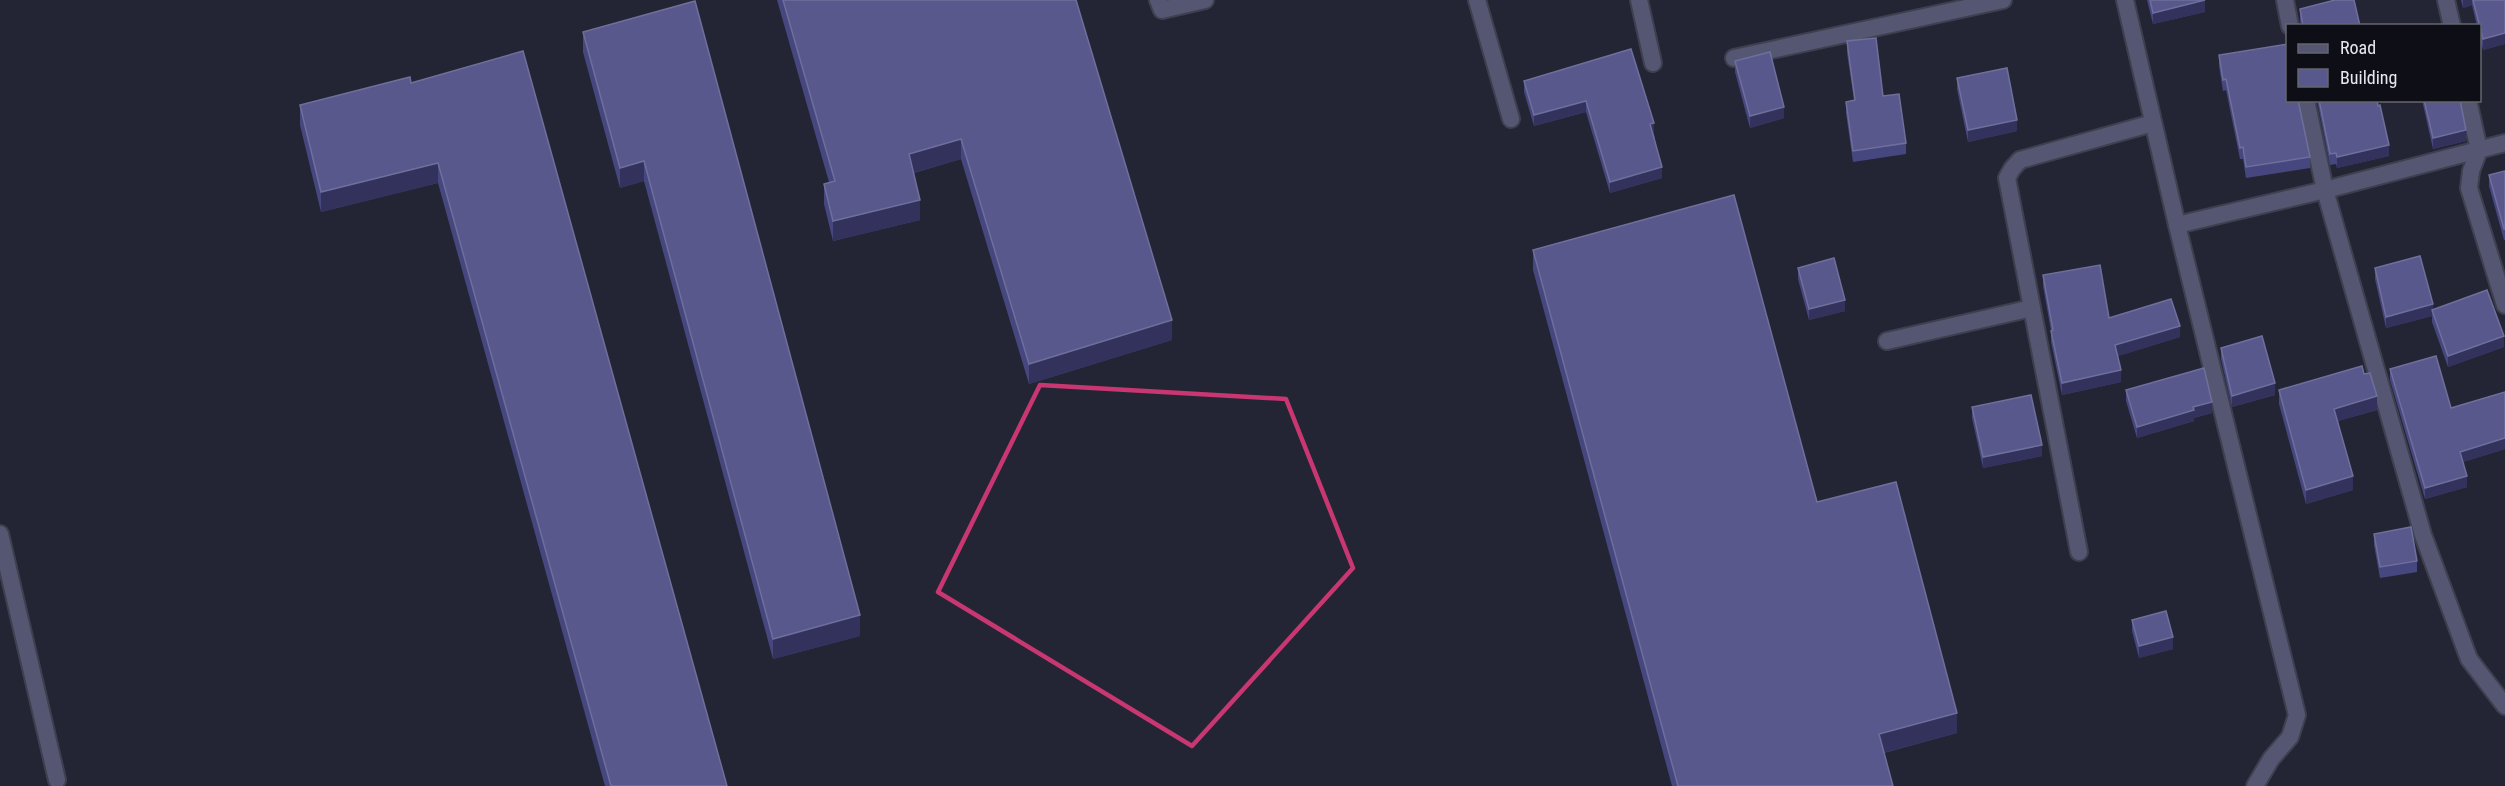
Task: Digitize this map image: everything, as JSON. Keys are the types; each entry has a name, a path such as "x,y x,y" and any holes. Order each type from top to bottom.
{"street":[{"path":"1158,0 1162,10 1205,0"},
{"path":"1477,0 1511,119"},
{"path":"1639,0 1653,63"},
{"path":"1734,58 2003,0"},
{"path":"2125,0 2177,225 2297,715 2290,737 2271,759 2255,786"},
{"path":"2284,0 2290,24"},
{"path":"2446,0 2452,24"},
{"path":"2306,102 2325,190 2423,535 2469,659 2505,706"},
{"path":"2468,102 2480,150 2471,171 2469,188 2505,305"},
{"path":"2079,552 2007,178 2020,160 2153,123"},
{"path":"2177,225 2325,190 2505,143"},
{"path":"1887,341 2032,308"},
{"path":"0,534 7,599 57,780"}],"highlighted area":[{"path":"1040,385 1286,399 1353,568 1192,746 938,592"}],"building":[{"path":"783,0 1076,0 1172,320 1029,364 961,139 909,154 920,200 833,221 824,184 835,181"},
{"path":"2150,0 2205,0 2153,13"},
{"path":"2335,0 2354,0 2360,24 2303,24 2300,9"},
{"path":"2473,0 2505,0 2505,33 2483,39"},
{"path":"695,1 860,615 773,639 644,161 620,168 583,32"},
{"path":"1876,38 1883,96 1899,94 1906,143 1853,151 1846,102 1855,100 1847,41"},
{"path":"2286,44 2286,102 2298,102 2310,157 2246,167 2226,79 2223,80 2219,55"},
{"path":"1631,49 1654,123 1650,124 1662,167 1610,182 1586,101 1534,115 1524,81"},
{"path":"523,51 727,786 611,786 438,163 321,192 300,105 410,77 411,83"},
{"path":"1770,52 1784,107 1750,116 1735,61"},
{"path":"2007,68 2017,120 1968,130 1957,78"},
{"path":"2319,102 2377,102 2389,145 2337,157 2336,153 2330,154"},
{"path":"2424,102 2460,102 2466,130 2433,138"},
{"path":"2505,171 2505,229 2504,229 2489,175"},
{"path":"1734,195 1817,502 1896,482 1957,713 1879,734 1893,786 1678,786 1533,250"},
{"path":"2420,256 2433,304 2386,317 2375,268"},
{"path":"1834,258 1845,300 1809,309 1798,268"},
{"path":"2100,265 2109,318 2171,299 2180,326 2115,345 2121,370 2062,383 2051,331 2053,330 2043,275"},
{"path":"2487,290 2504,336 2448,356 2432,310"},
{"path":"2262,336 2275,383 2232,396 2221,348"},
{"path":"2436,356 2451,408 2505,392 2505,438 2460,452 2467,476 2425,488 2390,369"},
{"path":"2362,366 2364,374 2370,373 2377,396 2334,409 2353,476 2306,490 2279,390"},
{"path":"2204,368 2212,402 2193,407 2194,410 2137,427 2126,390"},
{"path":"2031,395 2042,445 1983,457 1972,407"},
{"path":"2411,527 2417,561 2380,567 2374,534"},
{"path":"2166,611 2173,637 2139,646 2132,620"}]}
